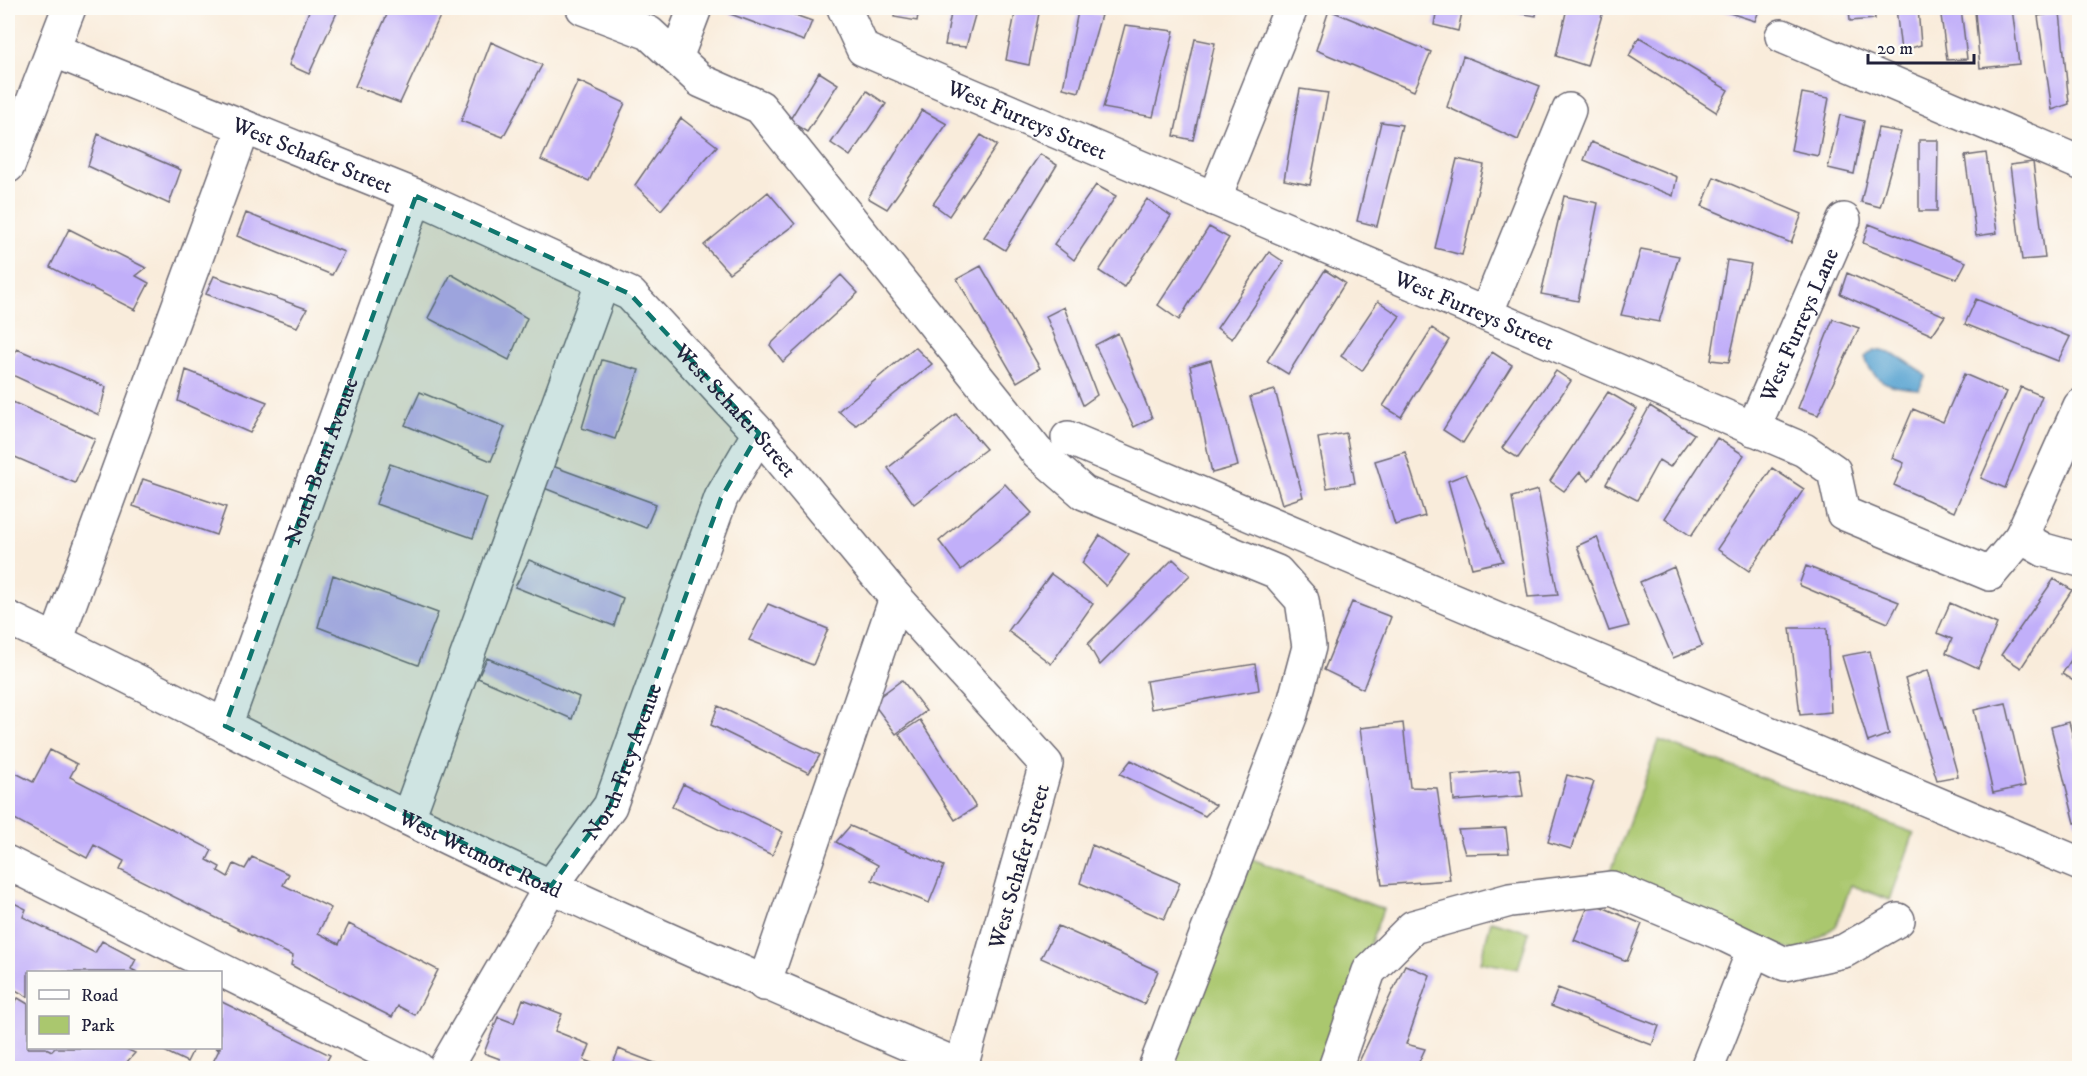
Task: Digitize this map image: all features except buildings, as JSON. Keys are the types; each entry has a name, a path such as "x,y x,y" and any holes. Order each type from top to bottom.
{"street":[{"path":"8,166 69,8"},
{"path":"583,8 649,33 701,81 760,107 1037,452 1084,493 1277,572 1302,600 1309,646 1292,714 1155,1068"},
{"path":"676,58 695,8"},
{"name":"West Furreys Street","path":"844,8 863,49 1804,450 1834,471 1843,513 1990,574 2021,537"},
{"path":"1214,198 1291,8"},
{"path":"1782,36 2079,163"},
{"name":"West Schafer Street","path":"53,50 416,196 630,294 759,434 896,598 1046,764 963,1068"},
{"path":"1486,314 1569,110"},
{"path":"56,641 244,127"},
{"name":"North Berni Avenue","path":"225,726 416,196"},
{"name":"West Furreys Lane","path":"1753,429 1844,220"},
{"path":"408,818 603,281"},
{"path":"2079,406 2021,537 2044,549 2079,560"},
{"name":"North Frey Avenue","path":"445,1068 551,886 610,806 721,498 759,434"},
{"path":"1068,438 2079,864"},
{"path":"764,984 896,598"},
{"name":"West Wetmore Road","path":"8,618 408,818 551,886 764,984 963,1068"},
{"path":"8,863 417,1068"},
{"path":"1335,1068 1369,971 1413,927 1510,900 1612,888 1785,964 1844,951 1898,920"},
{"path":"1707,1068 1754,949"}],"highlighted area":[{"path":"416,196 630,294 759,433 721,498 610,806 551,886 225,726"}],"green space":[{"path":"1659,740 1914,833 1890,900 1851,885 1836,926 1798,952 1607,882"},
{"path":"1252,859 1383,909 1326,1068 1168,1068"},
{"path":"1491,921 1529,932 1518,969 1480,962"}],"water":[{"path":"1874,350 1902,359 1926,376 1919,389 1893,386 1879,379 1873,373 1865,357"}]}
